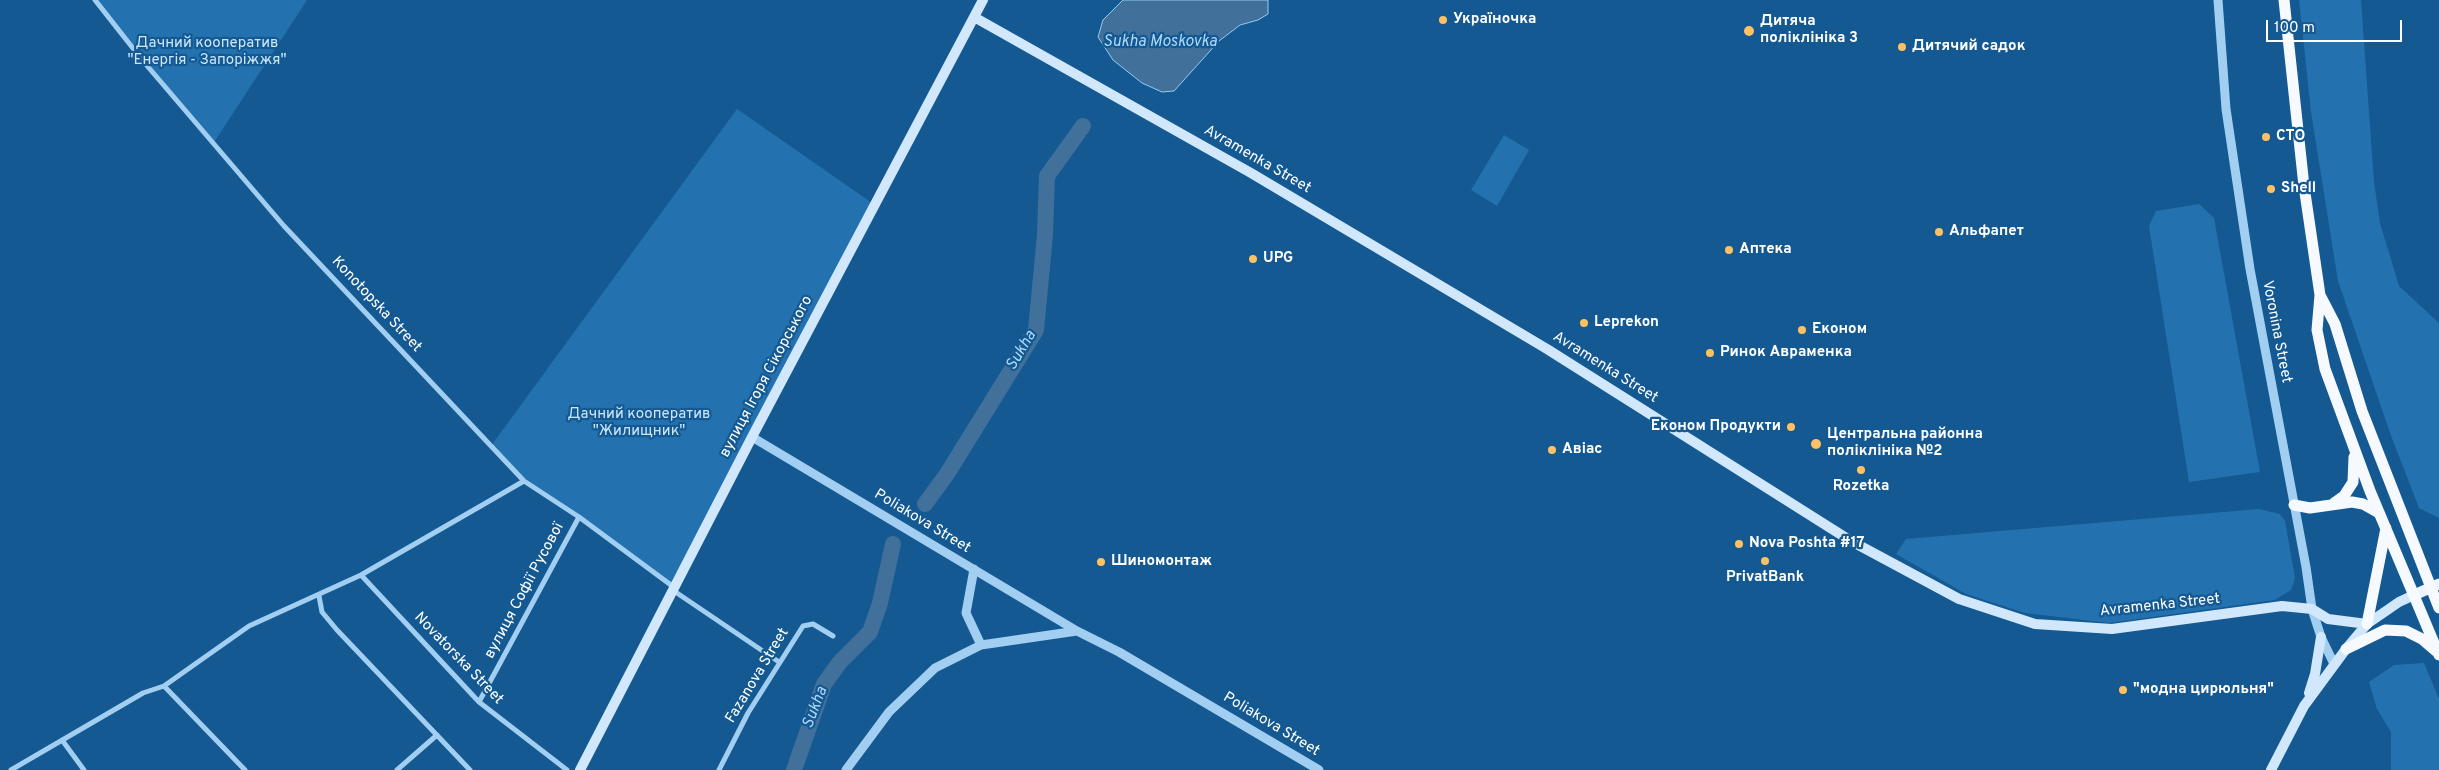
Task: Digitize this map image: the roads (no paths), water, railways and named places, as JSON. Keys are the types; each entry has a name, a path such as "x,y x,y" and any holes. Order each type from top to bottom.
{"highway":[{"path":"2284,0 2303,176 2320,295 2317,330 2325,369 2352,444 2439,654"},
{"path":"2320,295 2336,324 2362,411 2435,586 2439,608"},
{"path":"2331,505 2344,496 2353,482 2355,468 2352,444"},
{"path":"2294,505 2310,508 2352,502 2364,504 2380,514"},
{"path":"2367,624 2386,528"},
{"path":"2346,649 2385,630 2406,631 2422,639 2439,654"}],"main road":[{"name":"вулиця Ігоря Сікорського","path":"580,770 675,590 752,437 983,0"},
{"name":"Avramenka Street","path":"974,17 1251,173 1547,349 1851,541 1959,599 2035,624 2112,629 2282,606 2312,609 2328,618 2367,624"},
{"path":"2271,770 2304,706 2334,664 2367,624 2399,602 2435,586"},
{"path":"2304,706 2315,674 2321,637"}],"street":[{"name":"Konotopska Street","path":"95,0 143,61 284,226 524,481 578,517 675,590 779,662"},
{"name":"Voronina Street","path":"2218,0 2226,109 2250,269 2312,609 2321,637 2334,664"},
{"name":"Poliakova Street","path":"752,437 1077,631 1119,652 1319,770"},
{"path":"11,770 143,693 164,686 249,626 296,603 319,596 361,575 524,481"},
{"name":"вулиця Софії Русової","path":"479,702 578,517"},
{"path":"974,569 966,613 981,645"},
{"name":"Novatorska Street","path":"361,575 479,702 568,770"},
{"path":"319,596 322,612 332,624 470,770"},
{"name":"Fazanova Street","path":"719,770 748,713 779,662 804,626 813,624 833,636"},
{"path":"846,770 889,712 935,668 981,645 1077,631"},
{"path":"164,686 245,770"},
{"path":"397,770 437,735"},
{"path":"62,740 84,770"}],"water":[{"name":"Sukha Moskovka","path":"1123,0 1268,0 1268,14 1258,20 1240,25 1219,41 1174,91 1162,92 1142,83 1113,60 1098,37 1103,20"}],"waterway":[{"name":"Sukha","path":"925,504 947,474 1036,330 1045,235 1047,176 1083,126"},
{"name":"Sukha","path":"794,770 824,684 840,662 870,632 880,603 893,544"}],"place":[{"name":"Україночка","path":"1443,20"},
{"name":"Дитяча поліклініка 3","path":"1749,31"},
{"name":"Дитячий садок","path":"1902,47"},
{"name":"СТО","path":"2266,137"},
{"name":"Shell","path":"2271,189"},
{"name":"Альфапет","path":"1939,232"},
{"name":"Аптека","path":"1729,250"},
{"name":"UPG","path":"1253,259"},
{"name":"Leprekon","path":"1584,323"},
{"name":"Економ","path":"1802,330"},
{"name":"Ринок Авраменка","path":"1710,353"},
{"name":"Економ Продукти","path":"1791,427"},
{"name":"Центральна районна поліклініка №2","path":"1816,444"},
{"name":"Авіас","path":"1552,450"},
{"name":"Rozetka","path":"1861,470"},
{"name":"Nova Poshta #17","path":"1739,544"},
{"name":"PrivatBank","path":"1765,561"},
{"name":"Шиномонтаж","path":"1101,562"},
{"name":"\"модна цирюльня\"","path":"2123,690"}],"park label":[{"name":"Дачний кооператив \"Енергія - Запоріжжя\"","path":"207,52"},
{"name":"Дачний кооператив \"Жилищник\"","path":"639,424"}]}
